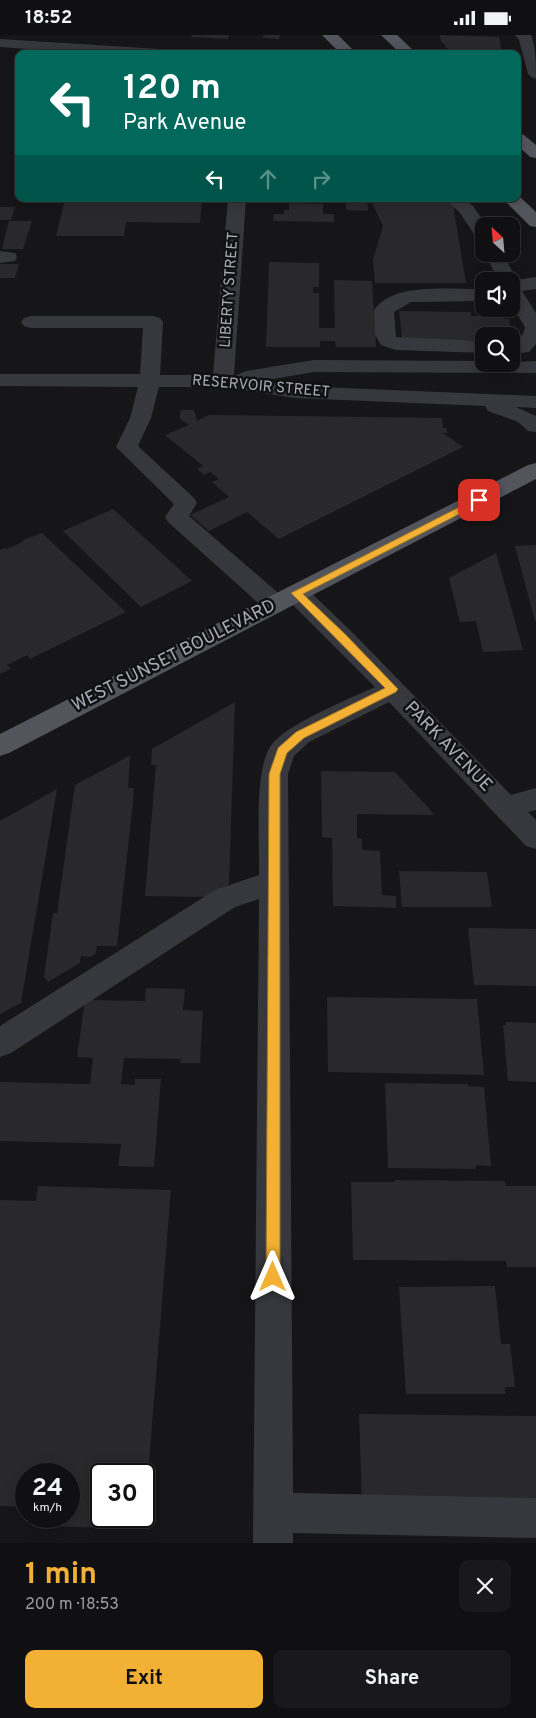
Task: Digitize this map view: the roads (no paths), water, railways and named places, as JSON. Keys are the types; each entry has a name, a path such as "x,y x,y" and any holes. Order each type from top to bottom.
{"main road":[{"path":"329,35 346,50"},
{"path":"388,35 405,50"},
{"path":"521,140 536,153"},
{"path":"515,202 536,222"},
{"name":"WEST SUNSET BOULEVARD","path":"0,746 536,470"}],"street":[{"path":"521,75 536,75 526,38 522,35"},
{"path":"0,43 103,42 152,50"},
{"name":"LIBERTY STREET","path":"223,381 237,202"},
{"path":"458,202 467,210 475,222"},
{"path":"520,287 536,283"},
{"path":"475,295 409,296 400,299 384,310 385,335 388,341 396,345 475,347"},
{"path":"520,303 535,327 533,335 520,345"},
{"path":"31,322 154,322 150,381"},
{"path":"520,352 533,367"},
{"path":"223,381 314,366 533,367"},
{"name":"RESERVOIR STREET","path":"0,380 223,381 295,392 536,402"},
{"name":"PARK AVENUE","path":"150,381 144,409 134,437 127,447 186,503 176,517 285,599 342,637 536,838"},
{"name":"RESERVOIR STREET","path":"462,400 508,410 536,426"},
{"path":"392,689 300,735 282,751 274,774 273,1528 536,1518"},
{"path":"506,807 536,799"},
{"path":"0,1043 225,898 273,883"}]}
